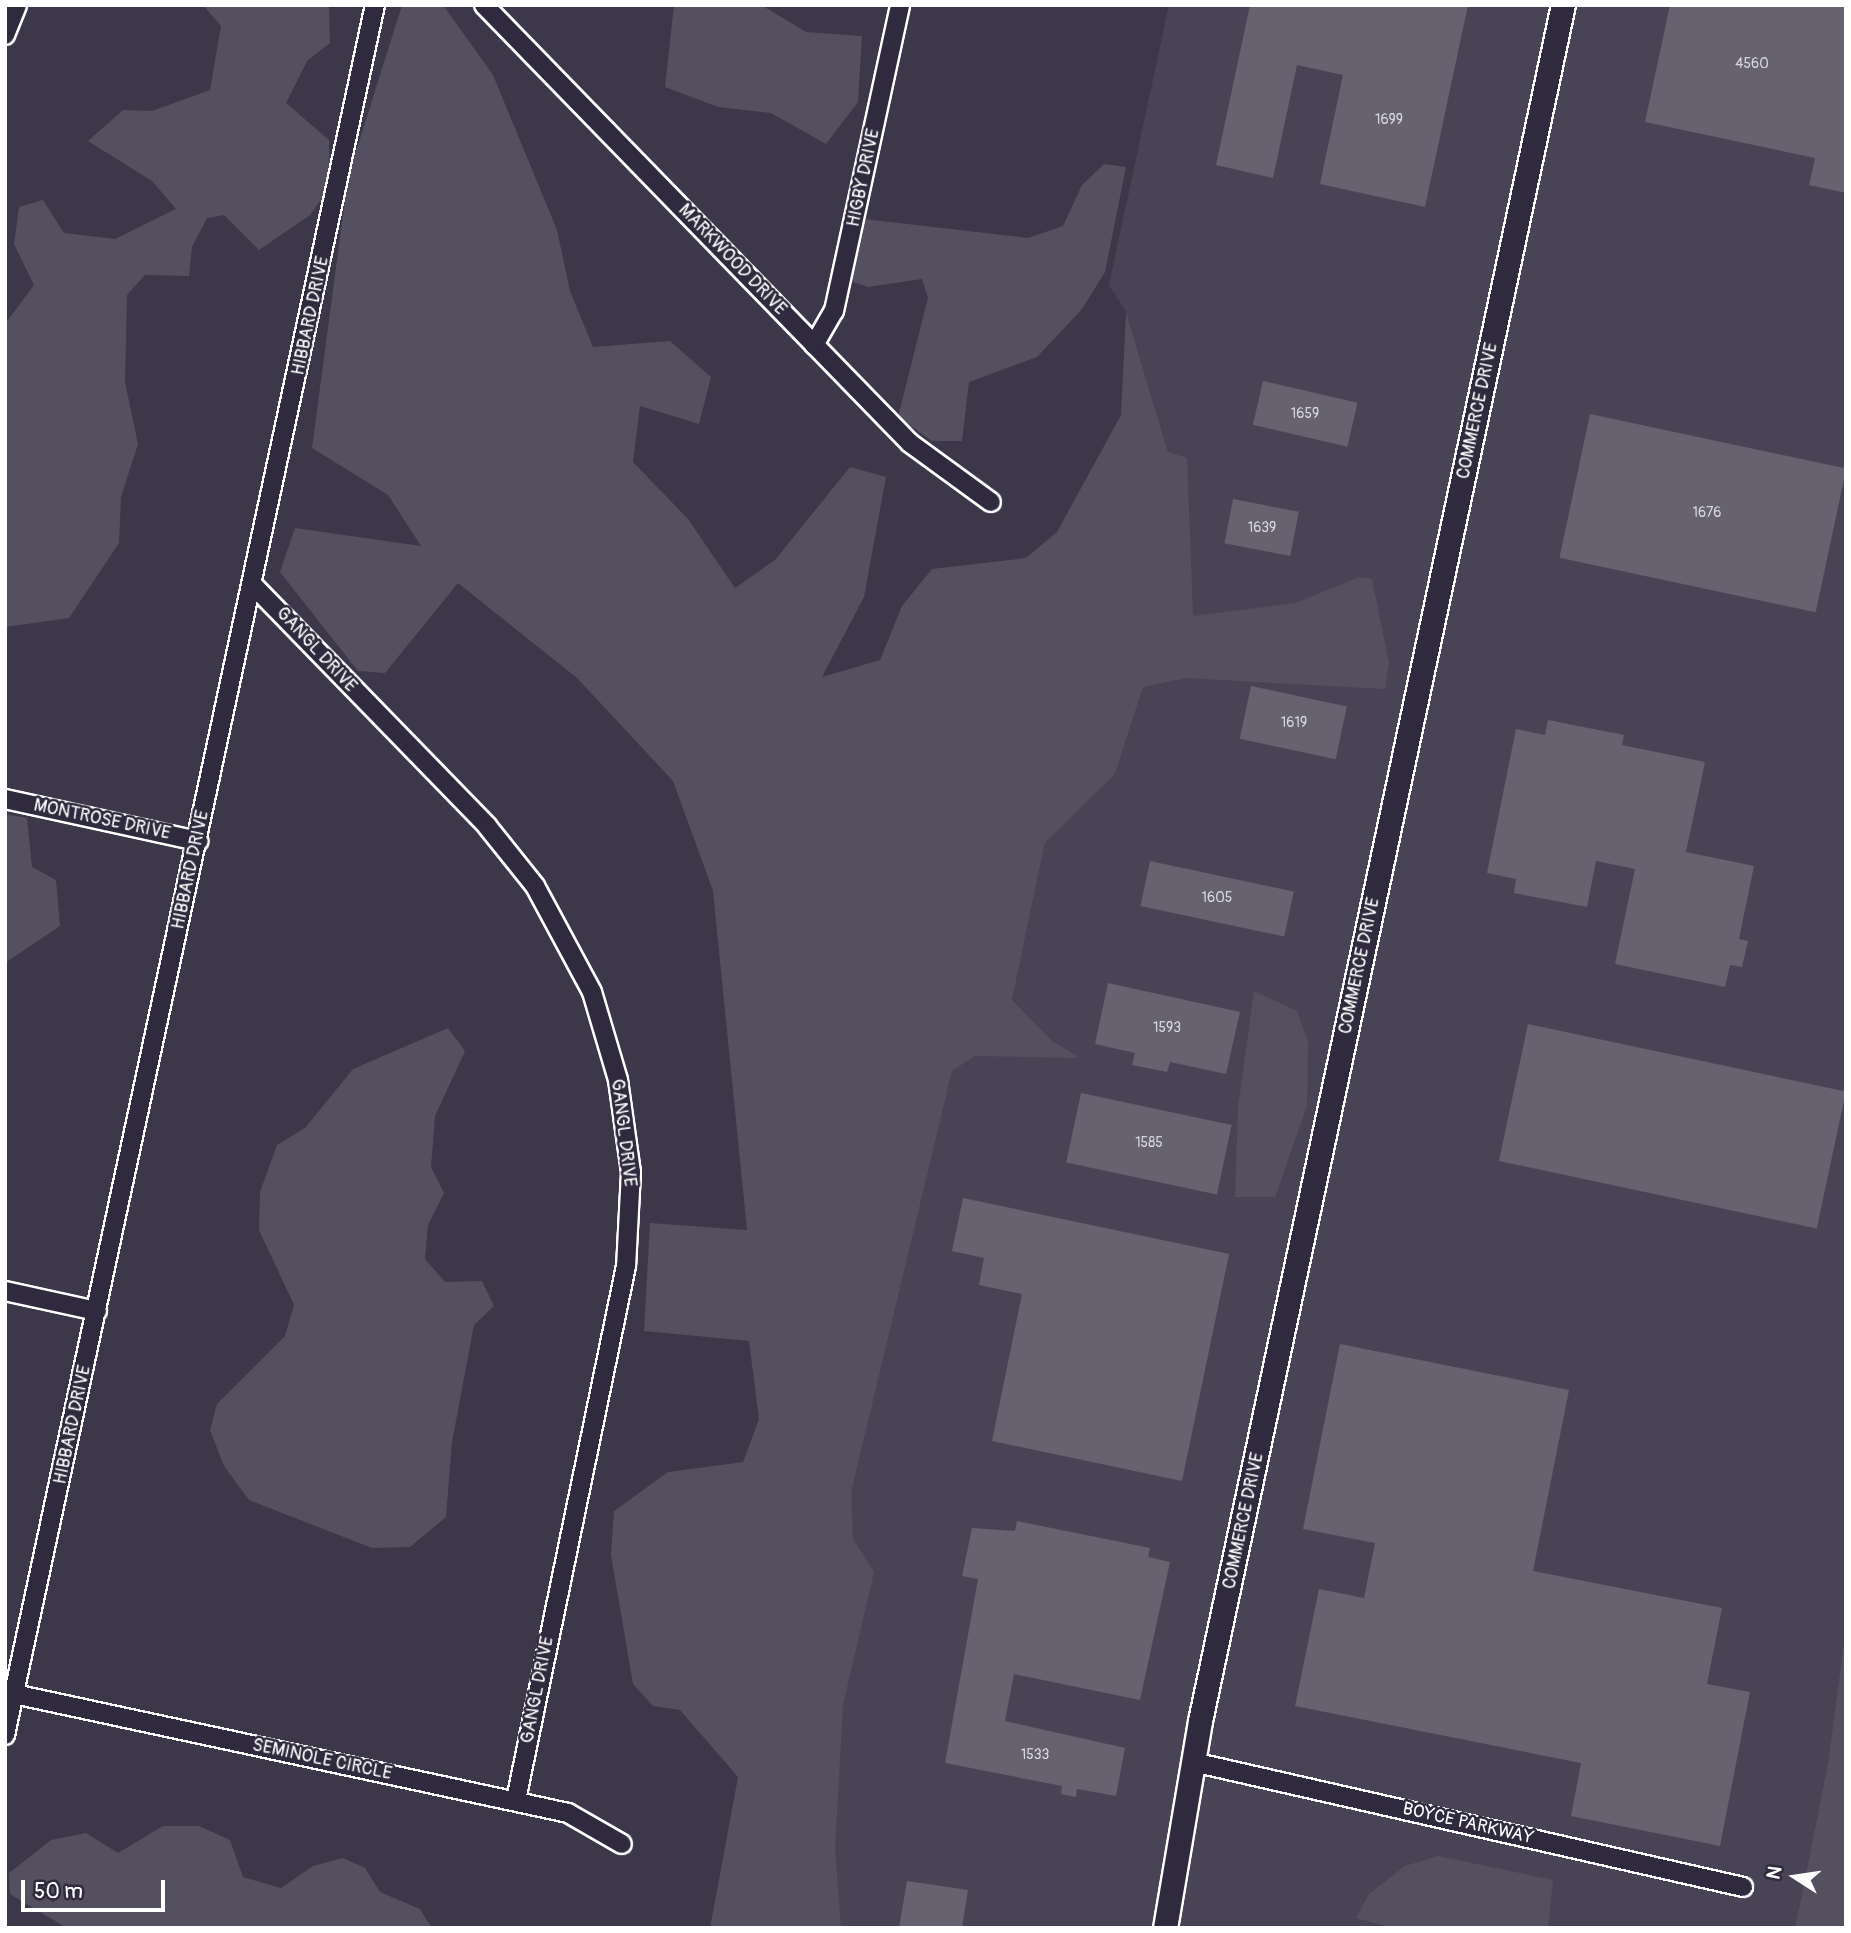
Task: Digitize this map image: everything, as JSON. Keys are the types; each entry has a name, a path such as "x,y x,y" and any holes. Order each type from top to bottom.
{"street":[{"path":"5,36 18,5"},
{"name":"HIBBARD DRIVE","path":"5,1735 375,5"},
{"name":"MARKWOOD DRIVE","path":"484,5 910,443 991,502"},
{"name":"HIGBY DRIVE","path":"814,345 834,311 900,5"},
{"name":"COMMERCE DRIVE","path":"1165,1928 1193,1762 1563,5"},
{"name":"GANGL DRIVE","path":"252,584 487,826 535,886 592,992 618,1080 631,1172 626,1266 516,1800"},
{"name":"MONTROSE DRIVE","path":"5,799 198,841"},
{"path":"5,1291 97,1311"},
{"name":"SEMINOLE CIRCLE","path":"14,1694 516,1800 598,1825 622,1844"},
{"name":"BOYCE PARKWAY","path":"1193,1762 1743,1887"}],"shaded area":[{"path":"203,5 329,5 330,43 307,61 286,103 329,140 330,187 310,215 259,250 224,215 207,218 192,247 189,276 145,275 127,295 125,382 138,444 121,497 119,543 69,618 5,627 5,324 34,285 14,244 19,207 43,200 64,233 115,239 176,209 152,181 88,141 123,110 152,111 210,90 221,26"},
{"path":"402,5 443,5 493,75 557,230 570,291 593,347 670,341 711,377 699,424 640,406 633,462 688,519 735,588 775,560 850,467 886,477 864,597 822,677 880,660 902,606 932,569 1026,558 1057,532 1121,415 1126,312 1168,452 1187,458 1193,616 1296,603 1359,577 1372,579 1389,663 1385,689 1186,678 1143,687 1115,774 1045,843 1012,1000 1052,1041 1080,1058 975,1056 952,1071 851,1493 853,1539 874,1572 843,1705 835,1849 841,1928 710,1928 738,1777 680,1710 653,1706 633,1684 611,1555 614,1511 668,1472 743,1462 759,1419 749,1341 644,1331 650,1223 747,1230 713,891 673,781 577,678 458,583 385,673 358,671 280,572 295,528 421,546 388,495 312,448 348,177"},
{"path":"674,5 761,5 806,32 862,36 858,102 826,144 771,113 718,107 665,87"},
{"path":"1169,5 1846,5 1846,1626 1828,1763 1795,1928 764,1928 851,1493 952,1070 975,1056 1012,1000 1045,843 1115,774 1143,686 1168,452 1126,312 1109,285"},
{"path":"1104,164 1126,167 1105,272 1082,309 1037,357 969,382 962,441 932,441 898,417 928,298 922,279 868,287 850,281 864,219 1028,238 1063,226 1082,185"},
{"path":"5,814 27,818 32,867 56,880 60,926 5,963"},
{"path":"1254,991 1297,1011 1308,1041 1307,1106 1275,1197 1235,1197 1238,1108"},
{"path":"448,1028 465,1051 435,1116 431,1167 444,1193 428,1225 425,1259 445,1282 482,1281 494,1306 474,1325 452,1442 446,1517 410,1547 372,1548 249,1500 224,1466 210,1430 217,1404 285,1336 294,1305 259,1230 260,1192 277,1145 305,1128 353,1069"},
{"path":"1846,1626 1846,1928 1795,1928 1828,1763"},
{"path":"163,1826 199,1826 230,1840 243,1877 281,1888 313,1866 343,1858 365,1868 380,1892 420,1909 431,1927 67,1928 10,1894 9,1873 51,1840 86,1833 118,1853"},
{"path":"1438,1856 1553,1880 1548,1928 1386,1926 1356,1918 1369,1894 1405,1866"}],"building":[{"path":"1250,5 1468,5 1425,207 1320,184 1343,75 1297,65 1273,178 1216,165"},
{"path":"1670,5 1846,5 1846,193 1809,185 1815,158 1645,122"},
{"path":"1263,381 1358,403 1347,447 1253,425"},
{"path":"1590,414 1846,468 1816,612 1559,558"},
{"path":"1233,499 1299,512 1290,556 1224,543"},
{"path":"1251,686 1347,706 1336,759 1240,739"},
{"path":"1548,720 1624,735 1622,745 1705,762 1686,852 1754,866 1739,939 1748,941 1742,967 1730,965 1725,987 1615,964 1635,869 1596,861 1587,907 1514,893 1516,879 1487,873 1516,729 1545,735"},
{"path":"1150,861 1294,892 1284,937 1140,906"},
{"path":"1108,983 1240,1012 1226,1074 1170,1062 1167,1072 1132,1065 1135,1053 1095,1044"},
{"path":"1528,1024 1846,1092 1817,1229 1499,1161"},
{"path":"1081,1093 1232,1125 1217,1194 1066,1162"},
{"path":"963,1198 1229,1254 1182,1481 992,1441 1022,1294 979,1285 984,1258 952,1251"},
{"path":"1340,1344 1569,1390 1533,1571 1722,1608 1707,1684 1750,1692 1720,1846 1571,1816 1581,1763 1295,1706 1319,1589 1364,1598 1375,1543 1303,1529"},
{"path":"1017,1521 1150,1548 1148,1557 1170,1562 1140,1700 1014,1674 1005,1721 1125,1748 1116,1796 1077,1789 1076,1797 1061,1794 1062,1786 945,1763 978,1579 962,1576 972,1528 1015,1531"},
{"path":"907,1881 968,1890 962,1928 899,1928"}]}
